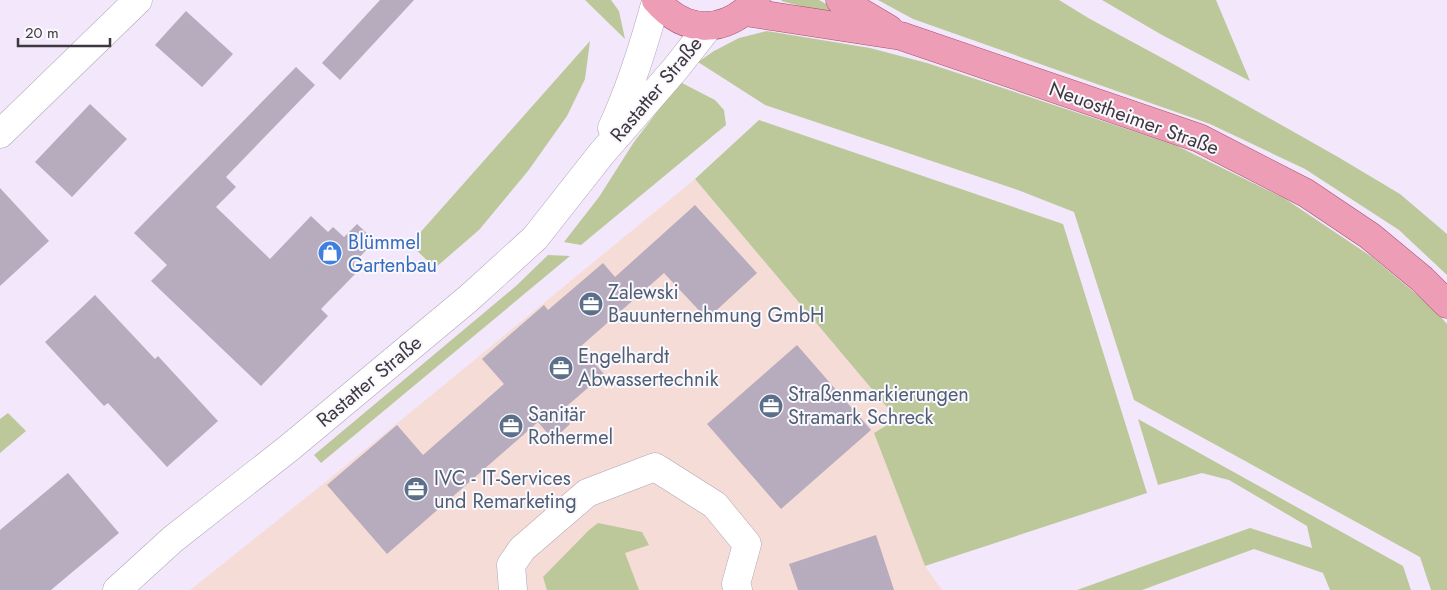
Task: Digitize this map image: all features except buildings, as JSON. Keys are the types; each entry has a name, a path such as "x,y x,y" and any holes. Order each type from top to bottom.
{"main road":[{"name":"Neuostheimer Straße","path":"656,0 670,15 689,24 710,26 728,22 750,6 901,36 1199,138 1306,193 1362,231 1422,279 1447,304"},
{"name":"Neuostheimer Straße","path":"840,0 901,36"}],"street":[{"path":"0,134 138,0"},
{"name":"Rastatter Straße","path":"602,152 644,48 656,0"},
{"name":"Rastatter Straße","path":"117,590 173,539 289,448 469,298 535,238 602,152 676,68 710,26"},
{"path":"513,590 511,565 522,549 587,493 655,467 715,505 746,544 736,584 738,590"}],"shaded area":[{"path":"695,179 897,419 874,433 925,566 942,590 190,590 328,480"}],"green space":[{"path":"585,0 611,0 619,11 625,39"},
{"path":"819,0 855,20 781,1"},
{"path":"878,0 1059,0 1338,157 1400,194 1447,234 1447,275 1399,230 1305,169 1210,124 913,19"},
{"path":"1102,0 1216,0 1250,81 1162,35"},
{"path":"767,31 870,48 927,63 1175,145 1284,198 1372,257 1433,308 1447,324 1447,590 1431,590 1420,557 1134,400 1074,212 1018,190 765,105 698,62 739,38"},
{"path":"590,41 585,79 567,116 528,171 479,230 435,268 410,244"},
{"path":"680,82 715,100 724,110 726,125 581,245 564,242 599,197 634,142"},
{"path":"759,120 1063,224 1147,493 925,566 874,433 897,419 695,179"},
{"path":"548,255 570,256 321,463 314,455 516,286"},
{"path":"8,413 26,431 0,453 0,419"},
{"path":"1138,419 1403,566 1411,590 1330,590 1323,573 1254,549 1142,590 1077,590 1250,528 1312,548 1307,526 1229,480 1202,473 1158,485"},
{"path":"598,523 642,532 649,545 625,553 639,590 547,590 543,577"}],"place":[{"name":"Blümmel Gartenbau","path":"330,253"},
{"name":"Zalewski Bauunternehmung GmbH","path":"591,304"},
{"name":"Engelhardt Abwassertechnik","path":"561,368"},
{"name":"Straßenmarkierungen Stramark Schreck","path":"771,406"},
{"name":"Sanitär Rothermel","path":"511,426"},
{"name":"IVC - IT-Services und Remarketing","path":"416,489"}]}
